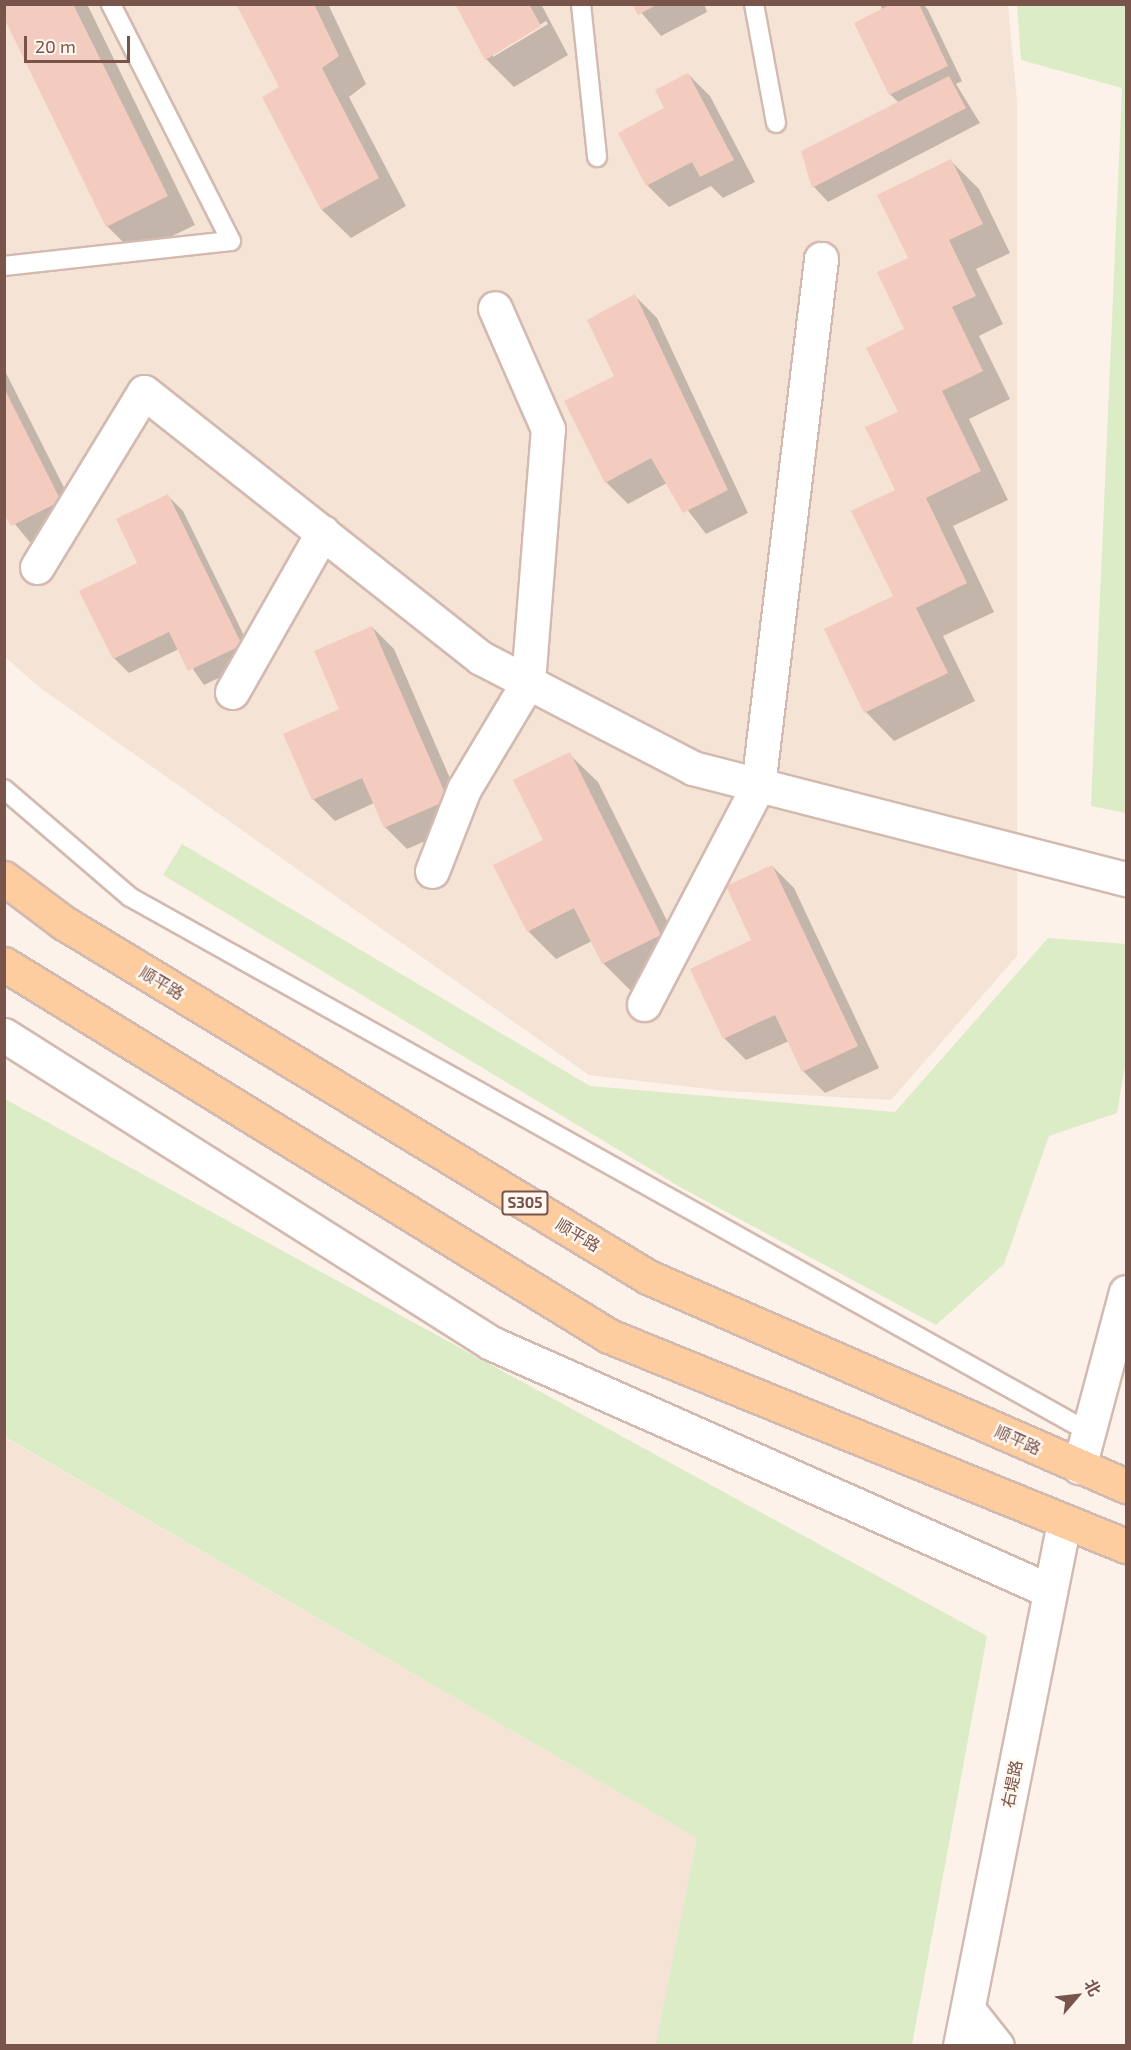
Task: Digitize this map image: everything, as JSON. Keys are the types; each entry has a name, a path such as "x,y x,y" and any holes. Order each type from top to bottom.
{"main road":[{"name":"顺平路","path":"4,878 64,923 648,1277 1126,1486"},
{"path":"4,964 609,1336 1126,1546"}],"street":[{"path":"644,1004 758,786 821,259"},
{"path":"432,871 464,789 528,682 548,429 495,308"},
{"path":"38,567 144,392 480,658 693,768 1126,879"},
{"path":"232,692 323,532"},
{"path":"4,1035 491,1343 1048,1590"},
{"path":"1079,1467 1126,1293"},
{"name":"右堤路","path":"960,2046 970,2012 1048,1590 1064,1522"},
{"path":"970,2012 998,2046"}],"lane":[{"path":"5,266 231,242 111,4"},
{"path":"581,4 597,157"},
{"path":"754,4 776,123"},
{"path":"4,789 130,897 1089,1431"}],"shaded area":[{"path":"5,5 1008,5 1017,101 1017,956 891,1100 725,1091 589,1075 39,687 5,657"},
{"path":"4,1437 697,1838 657,2045 5,2045"}],"green space":[{"path":"1017,5 1126,5 1126,813 1091,806 1122,88 1021,60"},
{"path":"182,844 590,1086 895,1112 1048,938 1126,944 1126,1060 1117,1113 1049,1136 1004,1264 936,1325 680,1187 163,875"},
{"path":"5,1099 987,1636 912,2045 656,2045 697,1838 5,1437"}],"building":[{"path":"4,4 73,4 168,196 106,227 4,18"},
{"path":"236,4 314,4 339,56 322,68 379,178 321,210 262,97 279,87"},
{"path":"455,4 529,4 541,26 485,60"},
{"path":"632,4 658,4 638,15"},
{"path":"891,4 919,4 948,66 889,95 854,23"},
{"path":"688,73 734,160 700,177 692,162 646,186 618,133 664,108 655,90"},
{"path":"949,76 966,108 812,188 801,151"},
{"path":"951,159 983,224 949,240 976,296 952,307 983,371 942,391 981,471 926,498 967,583 916,608 948,673 864,713 824,629 893,596 851,511 895,490 865,427 898,412 866,348 904,329 877,272 908,258 877,195"},
{"path":"635,294 728,490 683,513 651,458 605,483 564,401 614,376 587,320"},
{"path":"4,388 61,501 11,526 4,514"},
{"path":"168,494 242,645 188,671 169,632 113,659 79,591 137,563 116,519"},
{"path":"372,626 448,800 384,828 362,778 312,800 283,734 339,709 314,651"},
{"path":"570,752 661,935 602,964 574,908 527,932 493,865 543,840 513,780"},
{"path":"772,865 858,1046 802,1072 775,1015 723,1039 690,969 751,940 726,886"}]}
